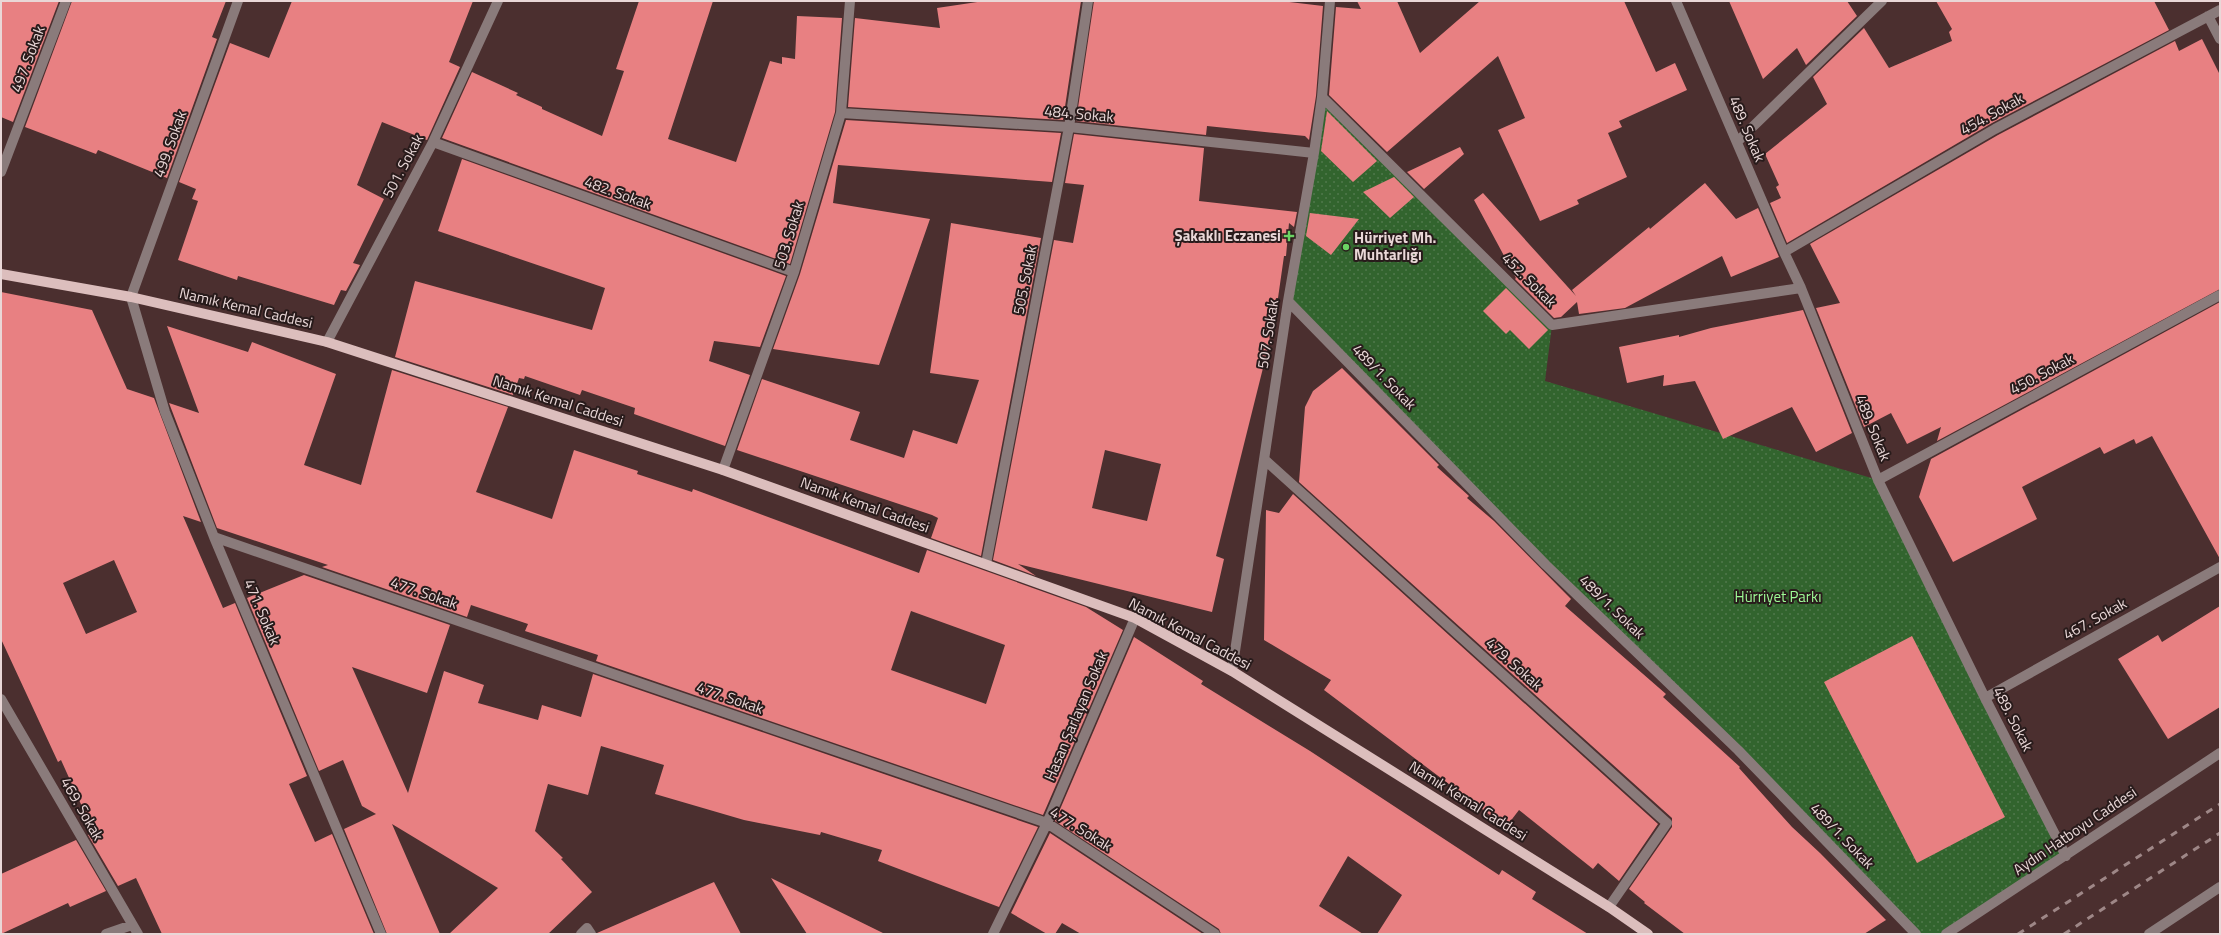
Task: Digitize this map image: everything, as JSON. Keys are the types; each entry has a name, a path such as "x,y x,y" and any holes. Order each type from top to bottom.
{"main road":[{"name":"Namık Kemal Caddesi","path":"1,274 131,297 327,342 723,470 1135,618 1232,671 1610,907 1648,934"}],"street":[{"name":"497. Sokak","path":"1,172 66,1"},
{"name":"499. Sokak","path":"131,297 238,1"},
{"name":"501. Sokak","path":"327,342 433,142 498,1"},
{"name":"503. Sokak","path":"723,470 794,272 841,113 850,1"},
{"name":"505. Sokak","path":"986,564 1069,127 1088,1"},
{"name":"507. Sokak","path":"1232,671 1288,301 1314,152 1322,97 1330,1"},
{"name":"489. Sokak","path":"1676,1 1736,142 1801,288 1878,480 1985,698 2066,856"},
{"path":"1736,142 1882,1"},
{"name":"454. Sokak","path":"1784,252 1995,129 2220,10"},
{"path":"2208,16 2220,39"},
{"name":"452. Sokak","path":"1322,97 1552,325 1801,288"},
{"name":"484. Sokak","path":"841,113 1069,127 1314,152"},
{"name":"482. Sokak","path":"433,142 794,272"},
{"name":"450. Sokak","path":"1878,480 2220,295"},
{"name":"471. Sokak","path":"131,297 165,412 214,537 380,934"},
{"name":"489/1. Sokak","path":"1288,301 1546,565 1738,750 1916,934"},
{"name":"479. Sokak","path":"1264,460 1667,823 1610,907"},
{"name":"477. Sokak","path":"214,537 1047,823 1215,934"},
{"name":"467. Sokak","path":"1985,698 2220,567"},
{"name":"Hasan Şarlayan Sokak","path":"993,934 1047,823 1135,618"},
{"name":"469. Sokak","path":"1,699 138,934"},
{"name":"Aydın Hatboyu Caddesi","path":"1946,934 2220,753"},
{"path":"2149,934 2220,887"},
{"path":"106,934 132,925"},
{"path":"580,934 587,928 591,934"}],"green space":[{"name":"Hürriyet Parkı","path":"1322,97 1552,325 1545,381 1878,480 2066,856 1946,934 1916,934 1288,301"}],"building":[{"path":"1,1 59,1 13,122 1,117"},
{"path":"72,1 226,1 212,37 217,39 167,178 98,150 96,154 25,127"},
{"path":"292,1 473,1 449,62 460,67 427,140 382,122 357,185 384,199 353,263 360,265 346,291 341,290 334,305 238,276 237,280 178,260 198,201 192,199 196,189 179,182 230,43 269,58"},
{"path":"639,1 713,1 668,139 736,162 770,61 782,64 782,57 795,59 797,16 842,18 835,112 790,264 442,138 472,72 518,93 516,95 542,107 542,109 602,136 624,71 616,69"},
{"path":"984,1 1081,1 1063,120 848,107 855,18 940,28 937,8"},
{"path":"1094,1 1281,1 1323,6 1316,96 1309,140 1305,136 1207,126 1206,135 1076,121"},
{"path":"1357,1 1397,1 1420,53 1480,1 1624,1 1656,72 1675,63 1687,90 1619,121 1622,127 1608,133 1627,177 1577,200 1579,204 1540,221 1498,130 1525,118 1498,56 1387,152 1329,95 1336,7 1361,9"},
{"path":"1729,1 1847,1 1857,16 1806,65 1797,48 1763,79"},
{"path":"1936,1 2154,1 2169,30 1992,123 1787,243 1770,203 1781,198 1776,187 1779,185 1765,154 1827,104 1813,77 1864,28 1889,68 1952,41 1949,32 1952,29"},
{"path":"2202,39 2220,75 2220,289 1937,441 1941,427 1907,444 1891,413 1864,427 1816,308 1840,303 1810,244 1998,135 2175,41 2179,51"},
{"path":"1327,111 1377,161 1353,182 1321,151"},
{"path":"846,120 1061,133 1052,182 838,165 833,203 930,219 879,365 773,349 800,274"},
{"path":"1074,134 1204,148 1199,201 1297,212 1294,227 1289,223 1286,256 1284,256 1278,298 1276,298 1268,348 1216,556 1224,559 1212,612 1018,564 1036,576 993,560 1054,240 1073,243 1084,185 1065,183","holes":["1105,450 1161,464 1147,521 1092,508"]},
{"path":"1460,147 1464,154 1424,189 1407,172"},
{"path":"462,159 786,276 760,347 714,341 709,361 750,375 725,446 634,414 635,408 582,390 580,395 525,376 524,379 519,378 513,395 395,357 415,281 592,330 605,288 438,231"},
{"path":"1394,177 1414,197 1390,218 1363,192"},
{"path":"1705,183 1736,219 1758,208 1779,257 1731,277 1722,256 1625,308 1579,314 1577,302 1561,317 1554,318 1515,279 1516,278 1474,200 1483,193 1576,296 1572,290 1649,227 1650,229"},
{"path":"1310,213 1359,219 1331,255 1306,236"},
{"path":"951,223 1041,238 981,556 931,538 938,518 932,515 737,450 762,379 860,412 850,440 904,458 913,430 957,444 979,380 930,373"},
{"path":"1506,288 1548,330 1529,349 1510,330 1506,334 1483,311"},
{"path":"1,292 92,310 127,389 154,398 201,522 183,516 223,608 235,603 307,776 289,784 315,842 332,834 374,934 162,934 136,878 118,886 88,835 94,833 61,760 58,762 1,639","holes":["114,560 137,612 86,634 63,583"]},
{"path":"2220,302 2220,559 2152,436 2136,444 2134,439 2104,454 2100,447 2022,487 2037,519 1953,562 1919,497 1931,459"},
{"path":"1803,310 1852,433 1816,452 1792,407 1723,439 1695,381 1663,386 1664,375 1627,383 1619,347 1679,335 1679,337 1711,328"},
{"path":"167,326 248,352 252,342 336,374 304,465 361,485 392,370 508,407 476,492 552,519 574,450 638,471 637,474 692,492 693,489 919,573 927,550 1086,607 1123,630 1043,815 596,661 598,655 525,631 528,624 471,605 467,617 322,567 328,565 217,528 169,403 199,413","holes":["911,611 1005,645 986,704 891,670"]},
{"path":"1342,368 1439,465 1437,467 1469,496 1467,498 1494,521 1571,599 1565,606 1666,694 1663,697 1740,767 1739,768 1792,827 1820,853 1886,920 1864,934 1685,934 1644,903 1645,902 1629,889 1672,827 1672,818 1299,482 1305,407 1313,391"},
{"path":"1293,494 1658,824 1619,881 1598,863 1593,869 1519,810 1506,827 1324,690 1331,680 1264,640 1266,510 1279,513"},
{"path":"304,575 450,625 427,693 352,667 408,793 444,671 484,685 478,703 538,720 542,705 581,717 593,674 1038,827 999,907 878,861 882,850 821,832 820,835 744,820 655,794 664,765 601,746 588,795 548,784 535,831 563,858 561,859 592,892 548,934 449,934 498,888 392,824 440,934 387,934 344,829 376,814 362,806 343,760 319,771 247,598"},
{"path":"2220,606 2220,707 2168,739 2118,659 2158,635 2162,642"},
{"path":"1912,636 2005,817 1917,863 1824,682"},
{"path":"1134,637 1203,681 1201,684 1310,751 1499,875 1502,870 1536,892 1532,899 1588,934 1377,934 1402,895 1348,856 1319,906 1363,934 1221,934 1219,929 1055,821"},
{"path":"1050,833 1203,934 1081,934 1062,923 1055,934 1047,934 1011,913"},
{"path":"76,840 106,891 70,907 68,903 1,934 1,874"},
{"path":"771,878 885,934 807,934"},
{"path":"714,882 741,934 597,934 597,933"}],"railway":[{"path":"2018,934 2220,804"},
{"path":"2064,934 2220,833"}],"place":[{"name":"Şakaklı Eczanesi","path":"1289,236"},
{"name":"Hürriyet Mh. Muhtarlığı","path":"1346,247"}]}
